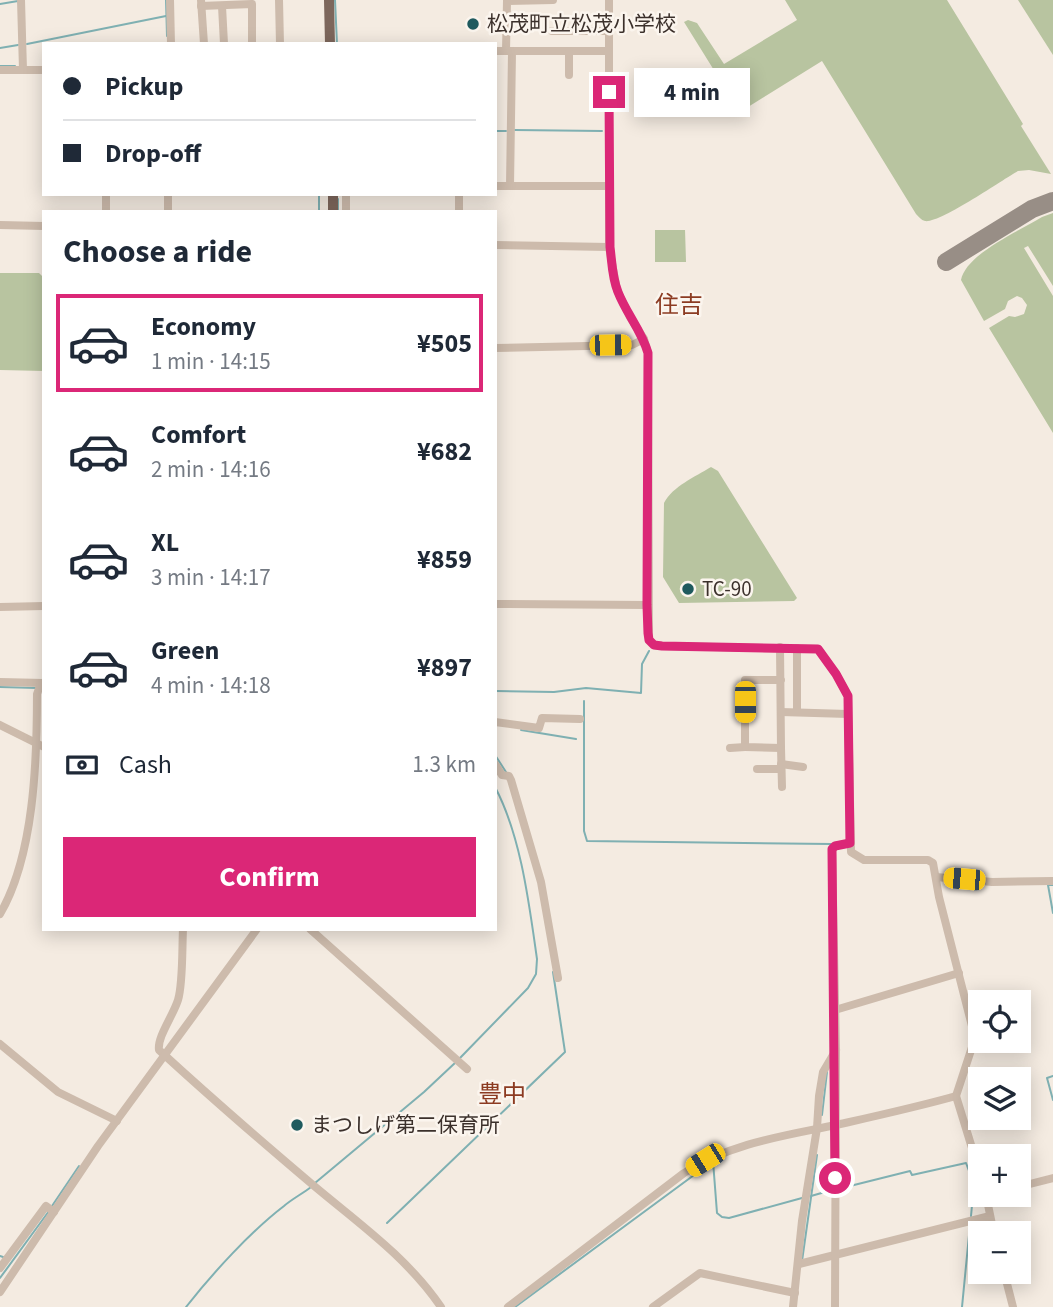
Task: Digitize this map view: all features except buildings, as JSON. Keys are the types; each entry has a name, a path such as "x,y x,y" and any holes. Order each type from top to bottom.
{"main road":[{"path":"329,0 330,42"}],"street":[{"path":"21,0 23,70"},
{"path":"170,0 171,42"},
{"path":"279,0 281,42"},
{"path":"510,186 507,1 553,0"},
{"path":"609,0 610,247 617,290 629,317 644,339 648,353 649,640 654,645 780,647 818,649 821,652 848,696 851,852 864,860 928,860 933,863 973,1030 974,1041 956,1096 971,1144"},
{"path":"204,42 201,3 222,6 252,4 252,42"},
{"path":"222,6 224,42"},
{"path":"552,31 609,31"},
{"path":"497,51 608,51"},
{"path":"569,51 569,75"},
{"path":"0,70 42,70"},
{"path":"497,186 609,186"},
{"path":"0,225 42,226"},
{"path":"497,245 610,247"},
{"path":"497,348 632,345 644,339"},
{"path":"497,604 647,605"},
{"path":"0,607 42,606"},
{"path":"780,647 782,787"},
{"path":"797,648 797,712"},
{"path":"745,747 745,680 780,680"},
{"path":"0,682 42,683 37,694 40,745 30,812 16,878 0,914"},
{"path":"20,682 21,694"},
{"path":"780,712 848,714"},
{"path":"497,722 539,728 542,718 580,719"},
{"path":"0,726 40,745"},
{"path":"730,748 781,748"},
{"path":"757,769 803,766"},
{"path":"497,767 502,775 509,776 511,780 531,846 541,882 558,978"},
{"path":"835,1307 836,1050 832,849 850,843"},
{"path":"936,877 992,882 1053,881"},
{"path":"183,931 179,995 173,1016 159,1039 159,1050 389,1248 426,1285 441,1307"},
{"path":"0,1292 117,1121 256,931"},
{"path":"312,931 467,1069"},
{"path":"835,1010 959,973"},
{"path":"0,1044 58,1092 117,1121"},
{"path":"793,1307 823,1072 836,1050"},
{"path":"508,1307 684,1173 705,1160 728,1150 956,1096"},
{"path":"1031,1184 1053,1178"},
{"path":"0,1268 46,1206 54,1212"},
{"path":"989,1207 991,1221"},
{"path":"799,1265 990,1216"},
{"path":"653,1307 700,1273 795,1293"},
{"path":"1007,1284 1013,1307"}],"green space":[{"path":"785,0 947,0 1051,174 1018,171 943,216 925,221 916,214 822,61 740,112 684,22 688,20 697,23 724,64 797,20"},
{"path":"1018,0 1053,0 1053,55"},
{"path":"1053,213 1053,286 1028,246 1024,248 1053,296 1053,433 989,328 1009,316 1024,314 1027,305 1017,296 1008,301 1005,309 984,321 961,280 965,270 983,252"},
{"path":"655,230 685,230 686,262 655,262"},
{"path":"0,273 39,273 42,276 42,371 0,370"},
{"path":"711,467 718,471 797,598 794,601 679,603 663,577 664,503 679,487"}],"waterway":[{"path":"166,0 167,36"},
{"path":"335,0 337,42"},
{"path":"0,4 18,1"},
{"path":"27,44 166,16"},
{"path":"0,48 18,45"},
{"path":"0,66 15,66"},
{"path":"515,130 602,131"},
{"path":"497,131 506,131"},
{"path":"319,196 319,210"},
{"path":"338,199 338,210"},
{"path":"497,691 554,692 586,688 641,693 642,664 649,651"},
{"path":"0,687 37,688"},
{"path":"584,701 584,831 587,841 831,844"},
{"path":"521,730 576,739"},
{"path":"497,758 506,772"},
{"path":"460,1058 528,988 536,974 537,959 523,870 518,848 497,791"},
{"path":"1053,885 1048,885 1053,913"},
{"path":"387,1223 565,1052 553,972"},
{"path":"315,1183 456,1062"},
{"path":"822,1115 827,1072"},
{"path":"1053,1076 1047,1078 1053,1100"},
{"path":"802,1261 817,1155"},
{"path":"713,1161 717,1213 722,1217 729,1218 802,1198"},
{"path":"838,1189 910,1171 912,1175 966,1163 974,1184 971,1216"},
{"path":"515,1307 709,1164"},
{"path":"52,1206 79,1166"},
{"path":"186,1307 219,1267 258,1228 311,1187"},
{"path":"811,1196 832,1190"},
{"path":"0,1278 49,1211"},
{"path":"962,1307 968,1246"}],"taxiway":[{"path":"946,262 1032,209 1053,201"}],"place":[{"name":"松茂町立松茂小学校","path":"473,24"},
{"name":"TC-90","path":"688,589"},
{"name":"まつしげ第二保育所","path":"297,1125"}],"district":[{"name":"住吉","path":"679,305"},
{"name":"豊中","path":"502,1094"}],"route":[{"path":"609,92 612,268 617,290 629,317 644,339 648,353 649,640 654,645 662,646 818,649 848,696 850,843 832,849 836,1050 835,1178"}]}
